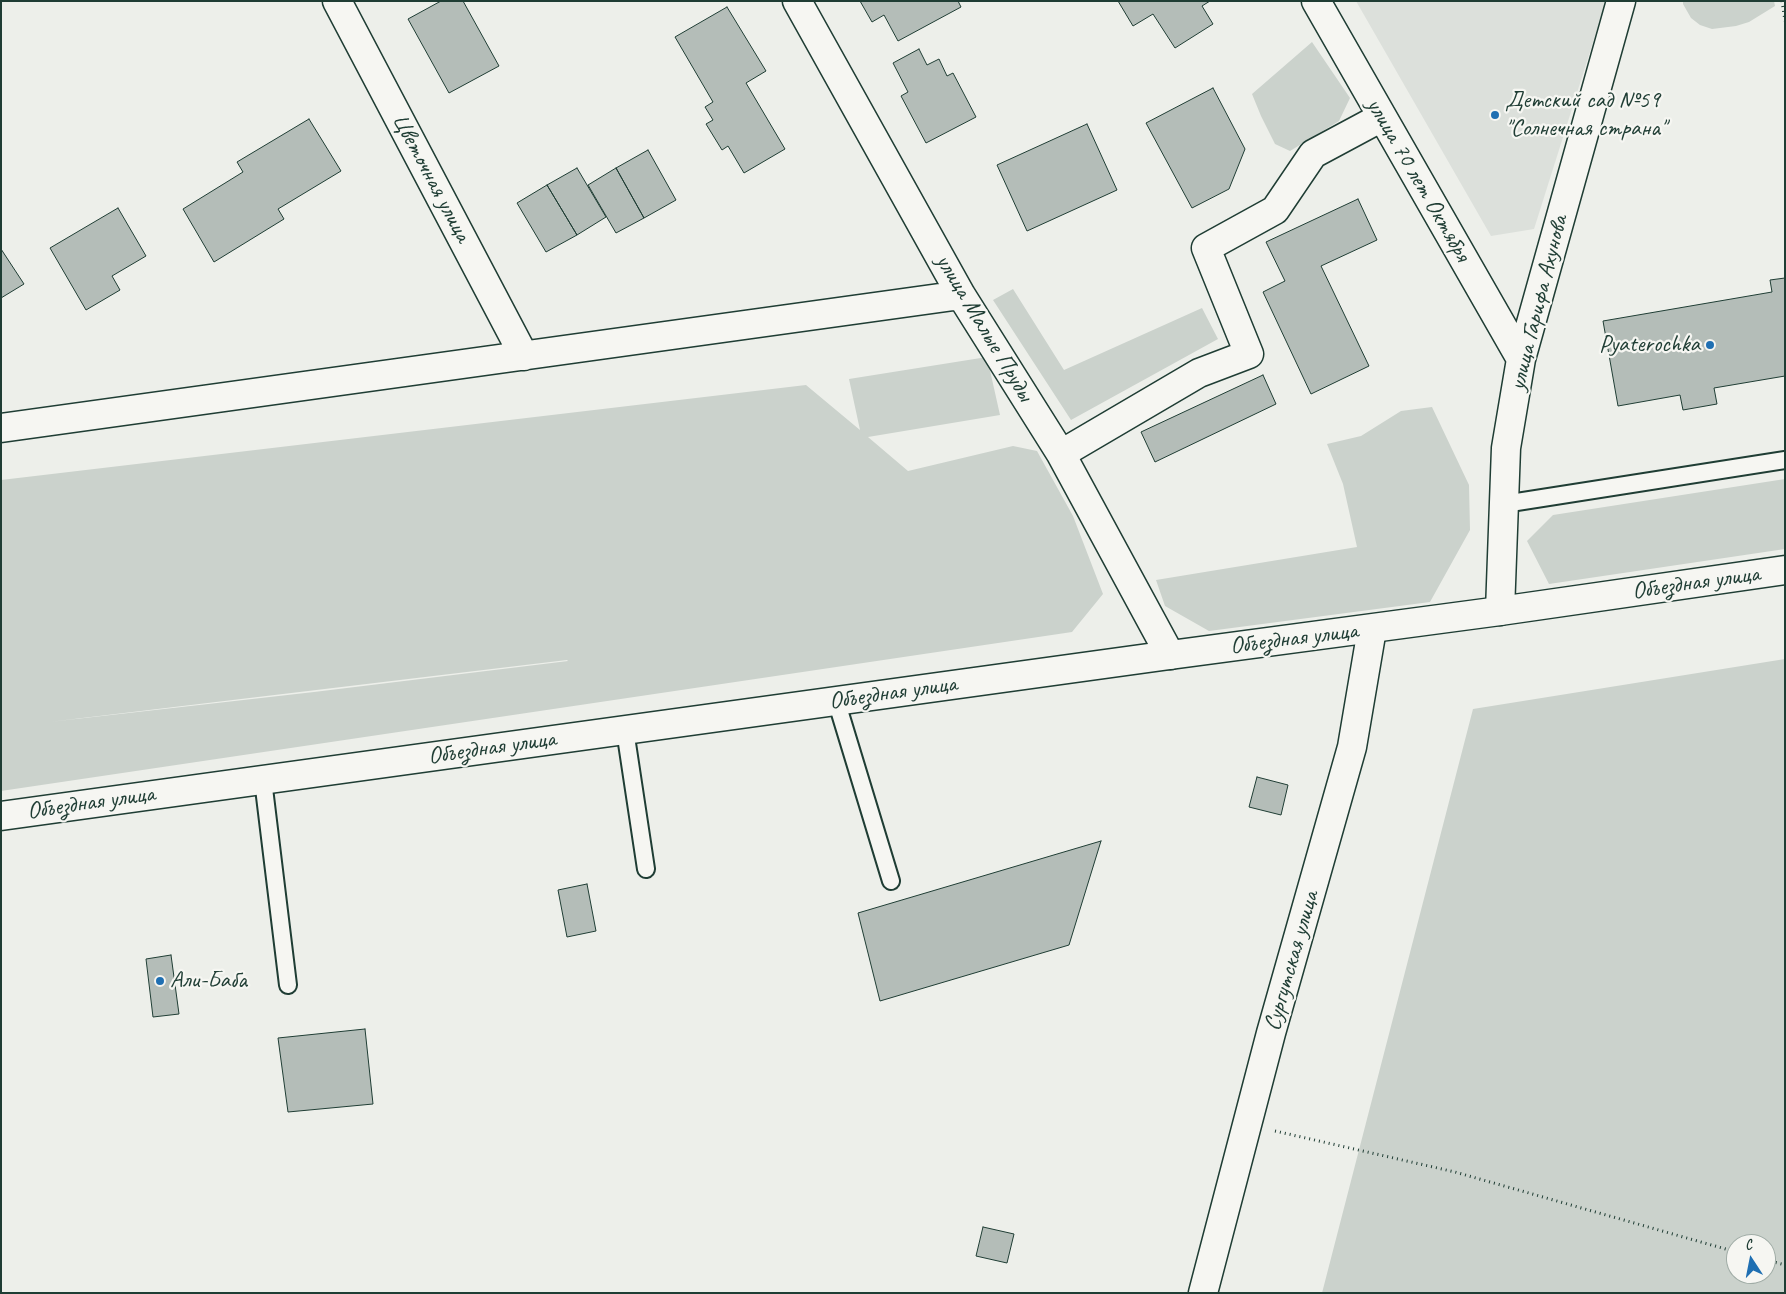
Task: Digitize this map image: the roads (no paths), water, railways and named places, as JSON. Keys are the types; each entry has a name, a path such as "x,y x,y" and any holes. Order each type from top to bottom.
{"street":[{"name":"Цветочная улица","path":"337,1 524,356"},
{"name":"улица Малые Пруды","path":"797,1 961,295 1061,454 1170,654"},
{"name":"улица 70 лет Октября","path":"1316,1 1521,359"},
{"name":"улица Гарифа Ахунова","path":"1500,611 1506,448 1521,359 1621,1"},
{"path":"1061,454 1199,373 1249,354 1206,248 1275,210 1313,154 1382,117"},
{"path":"1,428 961,295"},
{"name":"Объездная улица","path":"1,816 1170,654 1500,611 1785,570"},
{"name":"Сургутская улица","path":"1203,1293 1271,1033 1352,747 1372,628"}],"lane":[{"path":"1504,504 1785,460"},
{"path":"836,700 891,881"},
{"path":"625,730 646,869"},
{"path":"263,780 288,985"}],"place":[{"name":"Детский сад №59 \"Солнечная страна\"","path":"1495,115"},
{"name":"Pyaterochka","path":"1710,345"},
{"name":"Али-Баба","path":"160,981"}]}
